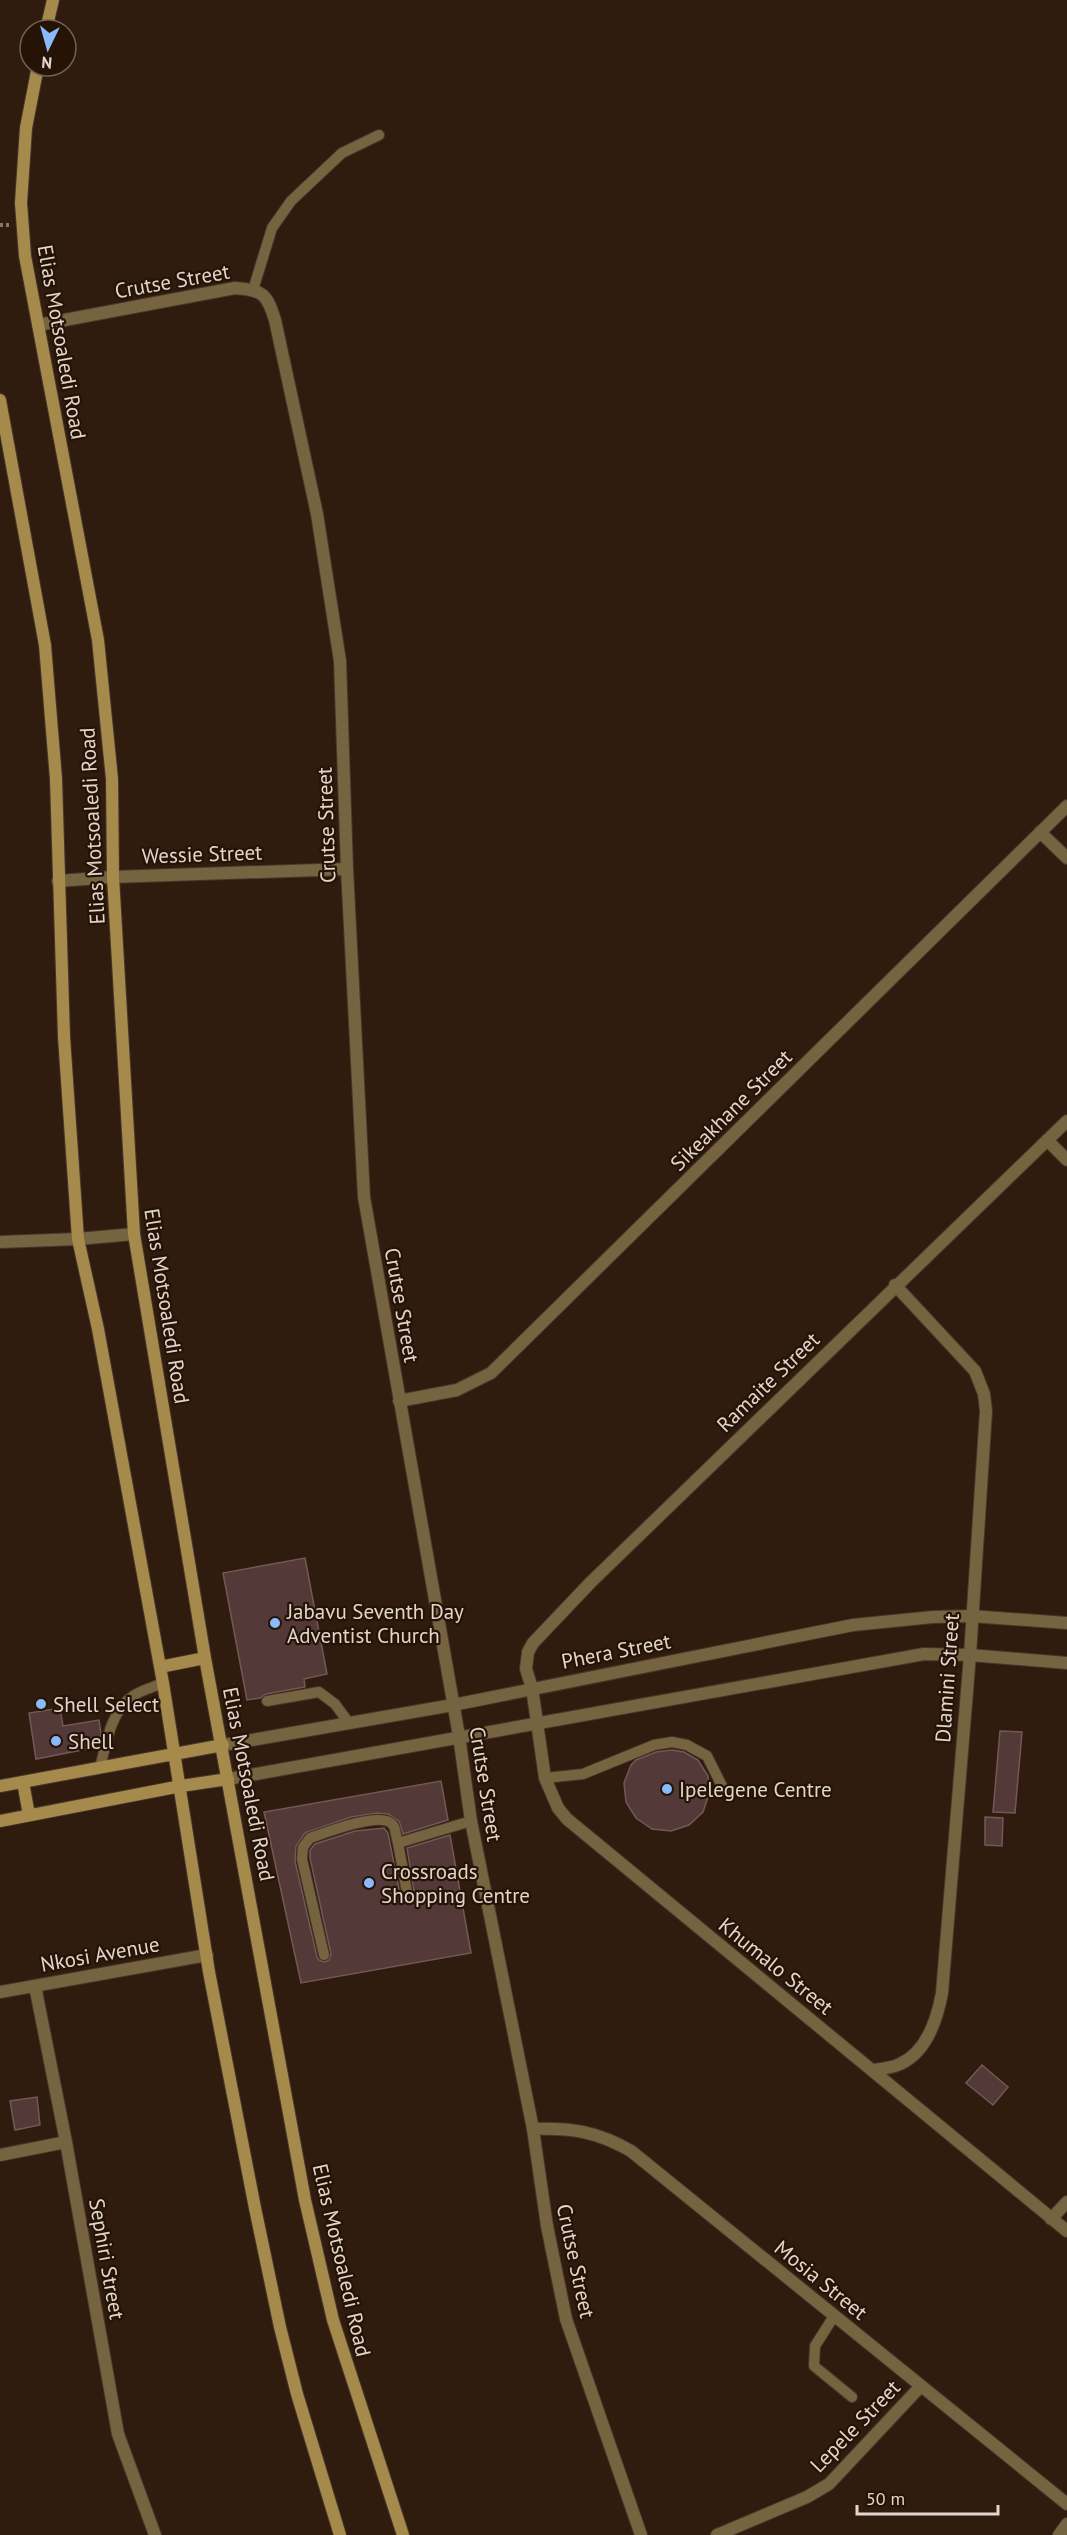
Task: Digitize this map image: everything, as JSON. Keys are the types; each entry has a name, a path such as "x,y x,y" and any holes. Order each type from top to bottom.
{"main road":[{"path":"49,18 53,0"},
{"name":"Elias Motsoaledi Road","path":"36,78 26,128 21,203 25,256 99,640 112,779 113,877 134,1234 205,1658 223,1745 305,2200 330,2309 349,2374 403,2535"},
{"name":"Elias Motsoaledi Road","path":"0,400 45,645 56,779 64,1037 78,1239 98,1329 176,1754 207,1955 280,2327 297,2394 340,2535"},
{"path":"160,1667 205,1658"},
{"name":"Phera Street","path":"0,1786 223,1745"},
{"path":"0,1821 228,1779"},
{"path":"23,1782 29,1815"}],"street":[{"name":"Crutse Street","path":"38,326 235,288 261,293 269,300 275,320 317,514 340,661 347,869 364,1197 459,1736 471,1821 533,2129 547,2226 566,2319 641,2535"},
{"name":"Sikeakhane Street","path":"399,1401 457,1390 491,1373 1067,806"},
{"path":"1040,832 1067,858"},
{"name":"Wessie Street","path":"58,881 347,869"},
{"name":"Ramaite Street","path":"532,1688 526,1669 526,1660 533,1643 542,1633 1067,1120"},
{"path":"1047,1140 1067,1160"},
{"path":"0,1242 134,1234"},
{"name":"Dlamini Street","path":"873,2070 898,2066 918,2051 934,2025 942,1993 970,1655 986,1411 984,1394 975,1371 895,1286"},
{"name":"Phera Street","path":"223,1745 453,1705 853,1624 971,1616 1067,1623"},
{"path":"228,1779 459,1736 539,1725 924,1654 970,1655 1067,1664"},
{"name":"Khumalo Street","path":"532,1688 545,1778 558,1808 567,1820 1067,2231"},
{"name":"Nkosi Avenue","path":"0,1992 207,1955"},
{"name":"Sephiri Street","path":"35,1986 66,2142 118,2434 154,2535"},
{"name":"Mosia Street","path":"533,2129 581,2130 608,2138 631,2151 1067,2504"},
{"path":"0,2155 66,2142"},
{"path":"1051,2219 1067,2202"},
{"name":"Lepele Street","path":"717,2535 807,2497 829,2484 920,2387"},
{"path":"1059,2535 1067,2524"}],"lane":[{"path":"253,290 272,228 291,201 342,153 379,135"},
{"path":"100,1768 107,1739 124,1704 133,1696 163,1683"},
{"path":"267,1701 319,1692 335,1704 349,1723"},
{"path":"545,1778 584,1774 654,1745 672,1742 687,1745 707,1756 724,1790"},
{"path":"324,1954 302,1859 303,1847 310,1838 372,1819 385,1820 393,1825 407,1892"},
{"path":"398,1843 471,1821"},
{"path":"834,2316 815,2346 814,2366 852,2397"}],"building":[{"name":"Jabavu Seventh Day Adventist Church","path":"305,1558 327,1674 304,1679 305,1687 247,1700 223,1573"},
{"path":"60,1708 63,1726 99,1720 101,1734 97,1747 36,1759 29,1713"},
{"path":"1000,1731 1022,1732 1015,1813 993,1812"},
{"name":"Ipelegene Centre","path":"672,1750 684,1752 698,1760 708,1776 709,1794 703,1812 689,1825 671,1831 652,1829 636,1818 626,1802 624,1783 631,1765 636,1760 656,1752"},
{"name":"Crossroads Shopping Centre","path":"441,1781 448,1820 403,1834 399,1821 388,1814 377,1813 351,1817 305,1833 296,1846 295,1861 317,1957 325,1962 329,1960 331,1954 310,1858 310,1850 315,1844 355,1831 384,1828 388,1833 400,1894 408,1899 412,1897 414,1891 407,1848 450,1835 471,1953 301,1983 264,1812"},
{"path":"985,1817 1003,1818 1002,1846 985,1845"},
{"path":"982,2065 1008,2087 993,2105 966,2083"},
{"path":"37,2097 40,2125 15,2130 10,2101"}],"place":[{"name":"Jabavu Seventh Day Adventist Church","path":"275,1623"},
{"name":"Shell Select","path":"41,1704"},
{"name":"Shell","path":"56,1741"},
{"name":"Ipelegene Centre","path":"667,1789"},
{"name":"Crossroads Shopping Centre","path":"369,1883"}]}
